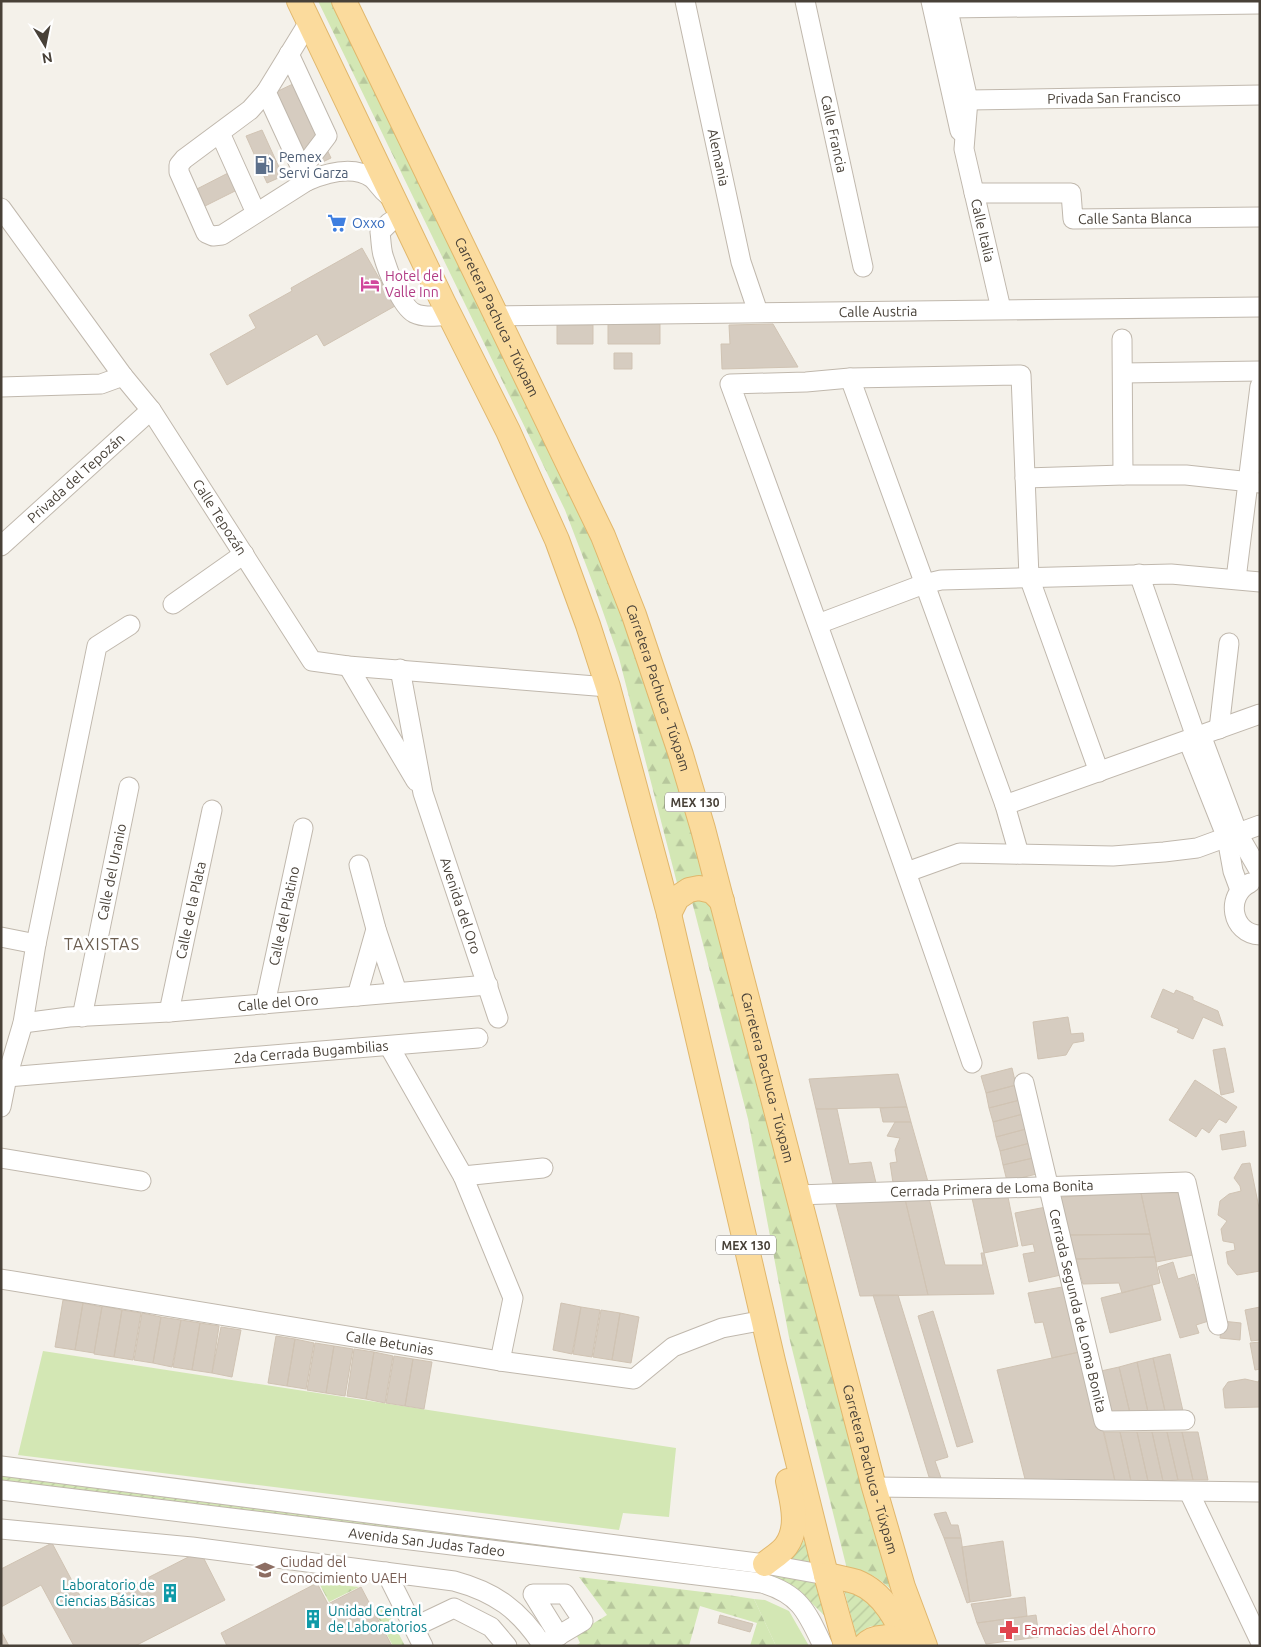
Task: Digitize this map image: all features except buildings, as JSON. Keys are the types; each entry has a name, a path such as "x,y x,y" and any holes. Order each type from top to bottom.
{"main road":[{"name":"Carretera Pachuca - Túxpam","path":"344,1 603,536 634,615 681,755 703,829 874,1487 903,1587 926,1646"},
{"name":"MEX 130","path":"304,12 449,315 508,431 557,540 608,687 669,914 773,1361 826,1575 846,1646"},
{"path":"669,914 677,898 689,890 699,888 712,891 722,901"},
{"path":"763,1574 786,1547 790,1539 794,1520 793,1505 771,1404 773,1361"},
{"path":"826,1575 858,1583 880,1597 888,1607 908,1646"},
{"path":"864,1646 867,1642 874,1639 890,1637 898,1641 902,1646"}],"street":[{"name":"Alemania","path":"685,1 741,262 758,312"},
{"name":"Calle Francia","path":"804,1 863,267"},
{"path":"941,3 1260,4"},
{"name":"Calle Italia","path":"941,3 968,100 964,150"},
{"name":"Calle Italia","path":"941,3 964,150 1001,310"},
{"path":"289,54 327,136 305,175 256,213 222,235 213,236 206,233 179,172 179,165 184,159 250,110 266,92 289,54 304,12"},
{"path":"266,92 305,175"},
{"name":"Privada San Francisco","path":"968,100 1260,96"},
{"path":"220,133 256,213"},
{"path":"305,175 338,171 355,172 372,178 396,206 389,222 380,232 382,253 401,299 414,313 430,316 449,315"},
{"name":"Calle Santa Blanca","path":"974,193 1071,193 1073,219 1260,217"},
{"name":"Calle Tepozán","path":"1,208 123,376 151,410 312,661 348,666"},
{"name":"Calle Austria","path":"496,316 1260,307"},
{"path":"1122,340 1123,475"},
{"path":"1122,373 1260,371"},
{"path":"972,1063 907,872 730,384 806,382 850,378 1021,375 1029,577 1100,772"},
{"path":"1,387 101,384 123,376"},
{"path":"850,378 1004,805 1019,854"},
{"path":"1236,579 1254,483 1260,386"},
{"name":"Privada del Tepozán","path":"1,546 151,410"},
{"path":"1025,478 1123,475 1186,476 1254,483"},
{"path":"174,604 244,554"},
{"path":"1139,574 1201,735 1232,836 1233,871 1240,890"},
{"path":"818,624 924,584 941,580 1171,574 1260,582"},
{"path":"1,1107 7,1077 23,1023 36,944 97,646 130,625"},
{"path":"1201,735 1229,643"},
{"path":"348,666 608,687"},
{"name":"Avenida del Oro","path":"348,666 423,793"},
{"name":"Avenida del Oro","path":"400,669 423,793 498,1018"},
{"path":"1004,805 1260,714"},
{"name":"Calle del Uranio","path":"76,1017 129,787"},
{"name":"Calle de la Plata","path":"169,1012 212,810"},
{"path":"907,872 960,853 1113,856 1197,848 1260,825"},
{"name":"Calle del Platino","path":"265,1004 303,828"},
{"path":"1232,836 1260,872"},
{"path":"360,865 376,928 397,992"},
{"path":"1260,880 1247,884 1240,890 1233,906 1239,925 1246,931 1260,935"},
{"path":"357,996 376,928"},
{"path":"1,937 36,944"},
{"name":"Calle del Oro","path":"23,1023 76,1017 169,1012 488,985"},
{"name":"Calle del Oro","path":"27,1001 76,1017"},
{"path":"389,1046 478,1038"},
{"name":"2da Cerrada Bugambilias","path":"7,1077 389,1046 463,1176 513,1298 500,1361"},
{"name":"Cerrada Segunda de Loma Bonita","path":"1024,1083 1104,1421 1185,1420"},
{"path":"1,1158 141,1181"},
{"path":"463,1176 543,1168"},
{"name":"Cerrada Primera de Loma Bonita","path":"797,1195 1186,1182 1218,1325"},
{"name":"Calle Betunias","path":"1,1279 500,1361 634,1379 673,1347 722,1328 764,1320"},
{"name":"Avenida San Judas Tadeo","path":"1,1466 763,1574 777,1588 790,1595 806,1612 823,1646"},
{"path":"874,1487 1260,1492"},
{"name":"Avenida San Judas Tadeo","path":"1,1490 763,1574 826,1575"},
{"path":"1189,1492 1260,1641"},
{"path":"1,1529 192,1547 454,1581 482,1590 506,1604 520,1616 542,1645 560,1636"},
{"path":"386,1572 423,1646"},
{"path":"414,1627 454,1608 491,1627 507,1646"}],"green space":[{"path":"318,1 338,1 614,581 712,879 678,887 619,658 565,510"},
{"path":"695,898 709,899 713,911 896,1594 874,1576 862,1571 847,1569 789,1337 748,1119 692,902"},
{"path":"43,1351 676,1448 669,1517 623,1513 619,1530 18,1455"},
{"path":"1,1476 690,1562 689,1566 1,1481"},
{"path":"806,1538 812,1566 777,1561 798,1547"},
{"path":"775,1574 818,1582 826,1617 795,1587 774,1579"},
{"path":"579,1577 754,1599 776,1646 750,1646 757,1623 700,1606 689,1646 575,1646 580,1643 576,1634 607,1615"},
{"path":"319,1583 359,1587 329,1602"},
{"path":"843,1586 864,1595 889,1627 867,1628 857,1639"},
{"path":"754,1599 765,1600 789,1611 809,1646 776,1646"},
{"path":"384,1605 405,1646 393,1646 374,1610"}],"place":[{"name":"Pemex Servi Garza","path":"264,165"},
{"name":"Oxxo","path":"337,223"},
{"name":"Hotel del Valle Inn","path":"370,284"},
{"name":"Ciudad del Conocimiento UAEH","path":"265,1570"},
{"name":"Laboratorio de Ciencias Básicas","path":"170,1593"},
{"name":"Unidad Central de Laboratorios","path":"313,1619"},
{"name":"Farmacias del Ahorro","path":"1009,1630"}],"district":[{"name":"TAXISTAS","path":"102,944"}]}
